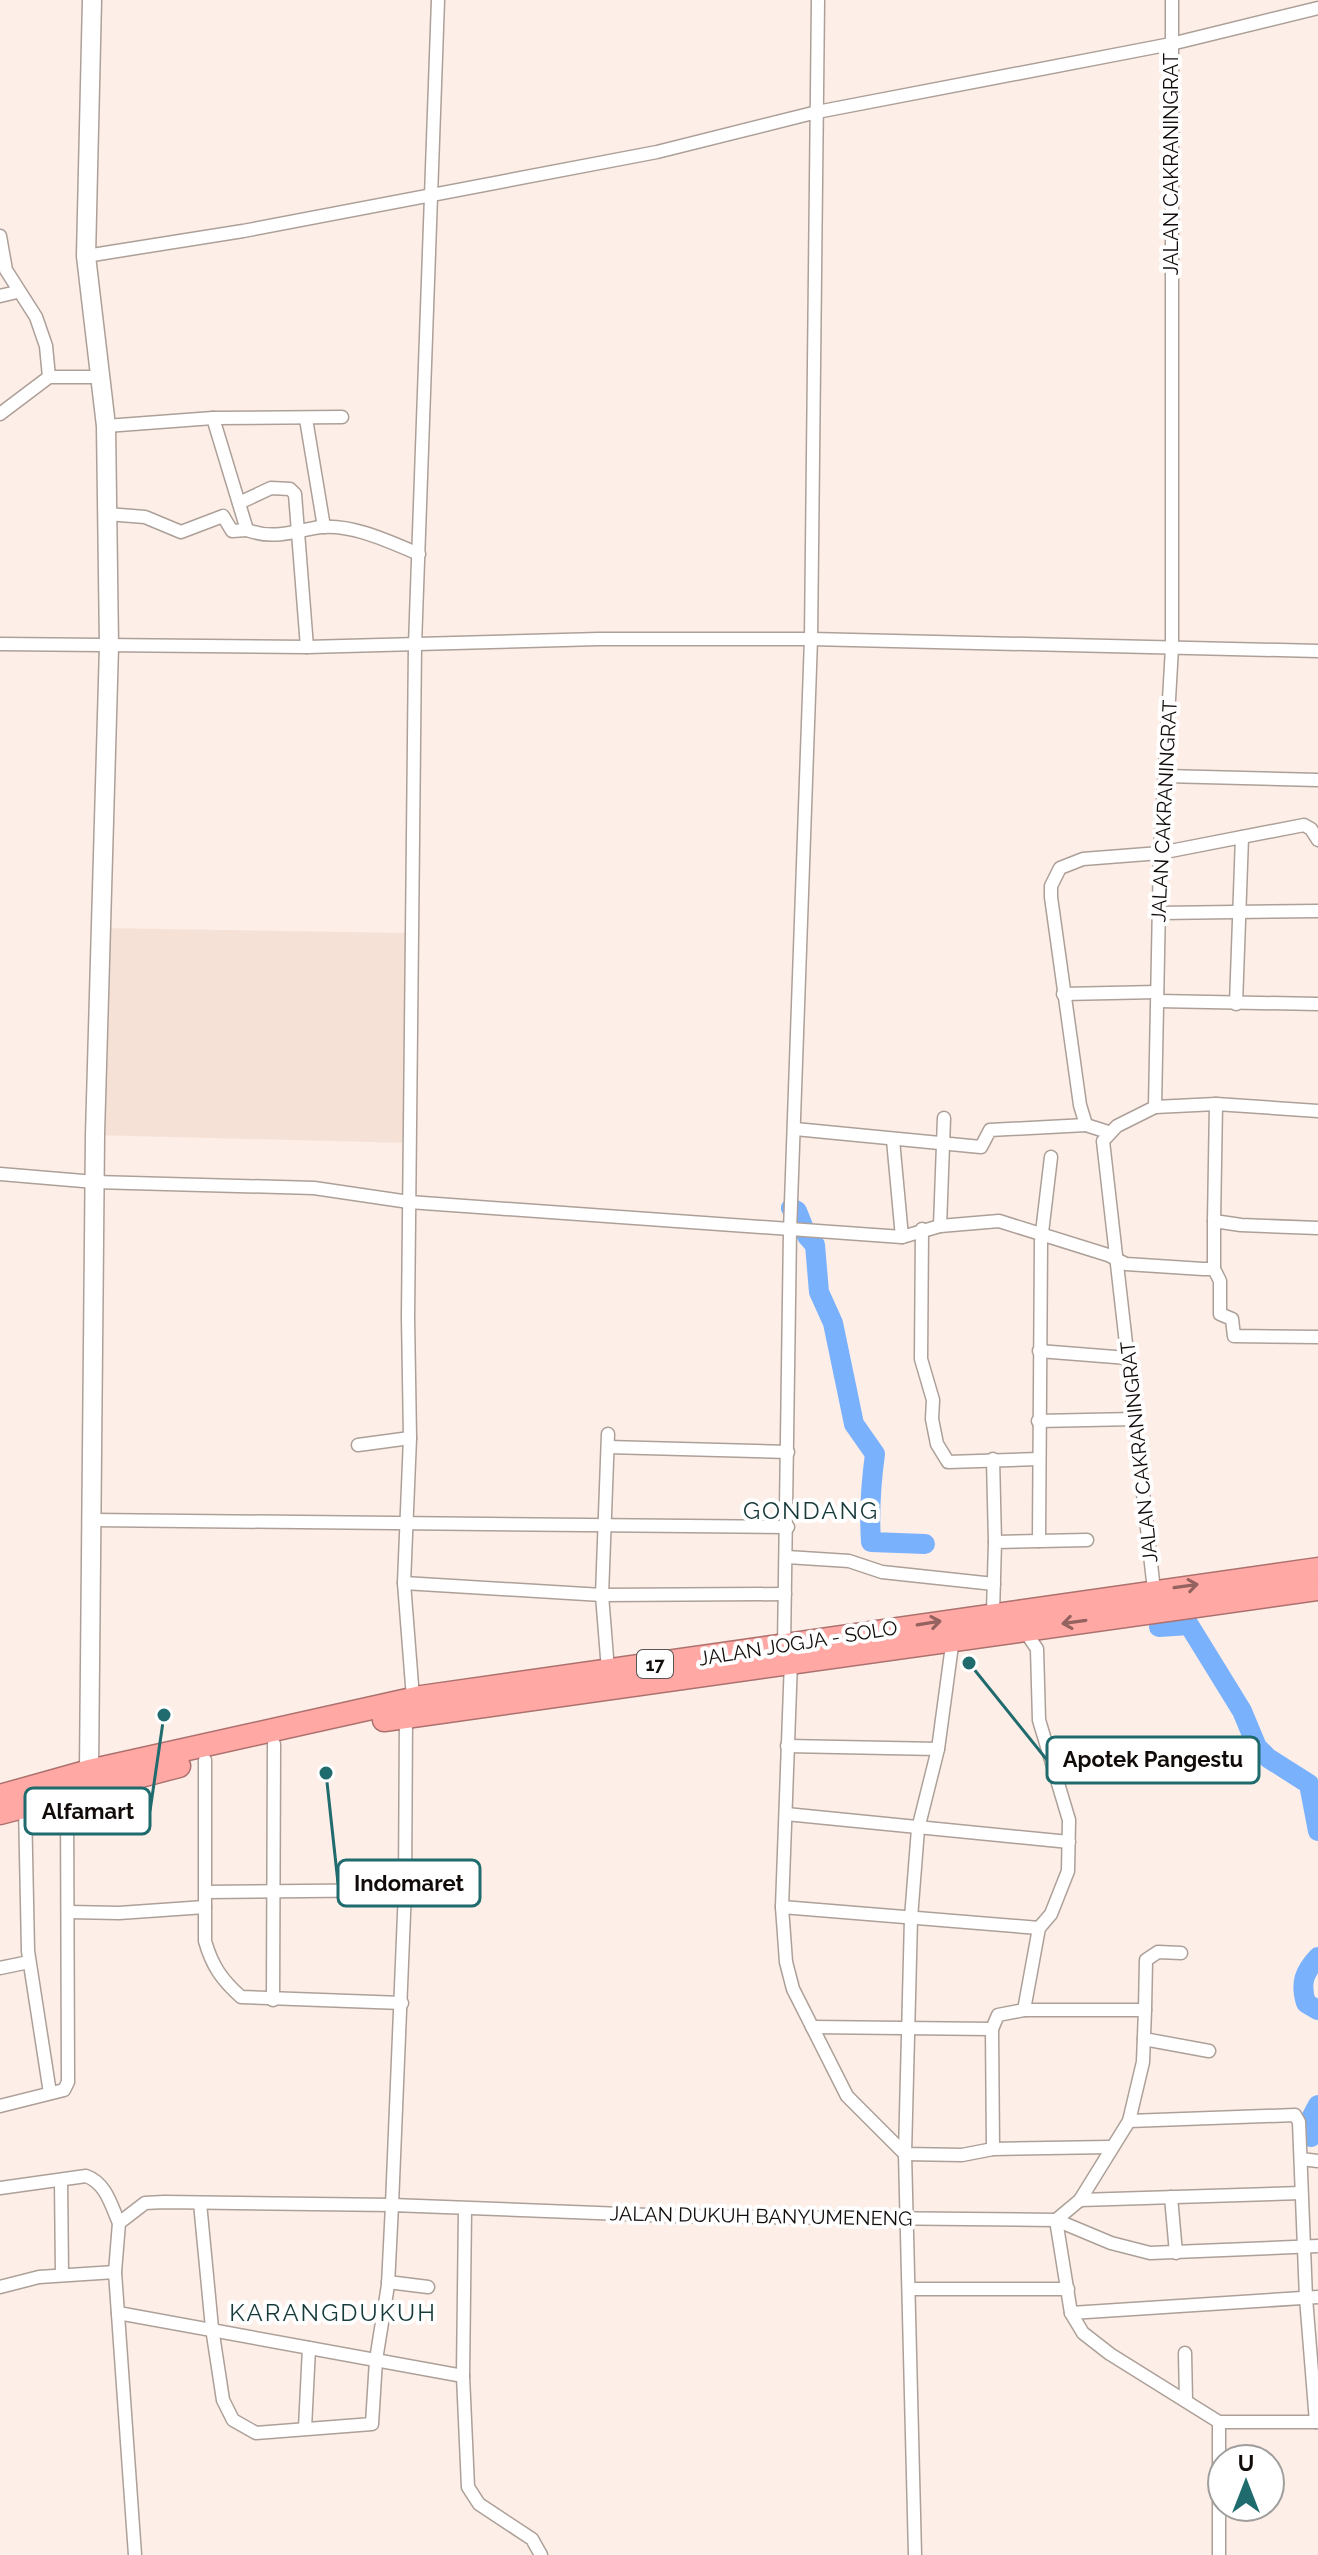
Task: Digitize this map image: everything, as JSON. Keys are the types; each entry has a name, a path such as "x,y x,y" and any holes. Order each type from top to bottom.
{"highway":[{"name":"JALAN JOGJA - SOLO","path":"0,1796 89,1771 608,1670 953,1638 1021,1619 1154,1590 1318,1569"},
{"name":"JALAN JOGJA - SOLO","path":"0,1813 410,1707 788,1654 993,1612 1021,1619 1318,1589"}],"street":[{"path":"89,1771 95,1182 109,646 106,426 86,256 92,0"},
{"path":"200,2203 212,2328 223,2400 233,2420 256,2433 372,2424 376,2360 388,2282 402,2003 410,1707 404,1583 410,1438 409,1202 415,645 438,0"},
{"path":"818,0 811,639 790,1231 785,1594 787,1746 782,1907 786,1962 793,1989 847,2096 905,2154 962,2155 993,2149 1110,2147"},
{"name":"JALAN CAKRANINGRAT","path":"1155,1107 1160,853 1172,648 1172,0"},
{"path":"86,256 433,196 657,152 817,112 1171,44 1318,8"},
{"path":"0,236 6,270 17,292 36,317 46,346 49,377"},
{"path":"0,296 17,292"},
{"path":"0,414 49,377 99,377"},
{"path":"106,426 213,418 342,417"},
{"path":"213,418 247,530"},
{"path":"306,419 324,527"},
{"path":"239,503 271,488 290,489 295,494 307,647"},
{"path":"107,514 145,517 181,532 223,516 232,531 247,530 263,536 324,527 379,537 419,554"},
{"path":"0,644 307,647 599,639 811,639 1318,651"},
{"path":"1165,776 1318,780"},
{"path":"1086,1125 1063,994 1051,886 1060,868 1083,859 1160,853 1304,825 1318,840"},
{"path":"1236,1004 1242,837"},
{"path":"1159,913 1318,911"},
{"path":"1063,994 1157,996 1236,1004 1318,1004"},
{"path":"795,1129 984,1146 985,1133 990,1130 1086,1125 1108,1132 1155,1107 1216,1104 1318,1111"},
{"path":"1216,1104 1214,1269 1220,1281 1220,1314 1232,1319 1234,1336 1318,1337"},
{"path":"940,1226 944,1118"},
{"name":"JALAN CAKRANINGRAT","path":"1108,1132 1103,1141 1104,1169 1154,1590"},
{"path":"893,1140 902,1237"},
{"path":"1039,1541 1041,1235 1051,1157"},
{"path":"0,1174 95,1182 314,1188 409,1202 902,1237 940,1226 999,1221 1126,1264 1214,1269"},
{"path":"1214,1221 1318,1228"},
{"path":"922,1229 920,1351 933,1400 932,1419 937,1444 948,1462 1038,1459"},
{"path":"1039,1351 1128,1358"},
{"path":"1038,1421 1135,1419"},
{"path":"358,1445 410,1438"},
{"path":"608,1670 602,1595 608,1441 788,1452"},
{"path":"993,1459 993,1612"},
{"path":"93,1520 788,1527"},
{"path":"995,1542 1087,1540"},
{"path":"787,1557 849,1561 882,1572 994,1584"},
{"path":"404,1583 602,1595 785,1594"},
{"path":"1021,1619 1037,1649 1042,1739 1062,1787 1069,1820 1068,1871 1061,1894 1039,1928 1024,2010"},
{"path":"915,2555 911,2289 905,2154 911,1918 918,1829 938,1749 953,1638"},
{"path":"273,2000 274,1744"},
{"path":"787,1746 938,1749"},
{"path":"205,1760 205,1941 210,1961 224,1982 241,1997 402,2003"},
{"path":"0,2106 64,2090 70,2066 67,1794"},
{"path":"25,1805 29,1962 50,2093"},
{"path":"786,1814 1069,1842"},
{"path":"206,1892 275,1894 405,1890"},
{"path":"69,1912 119,1913 205,1907"},
{"path":"782,1907 1039,1928"},
{"path":"1056,2220 1080,2200 1110,2147 1129,2121 1138,2095 1144,2039 1146,1960 1158,1952 1181,1953"},
{"path":"0,1968 29,1962"},
{"path":"993,2149 992,2029 998,2015 1024,2010 1145,2010"},
{"path":"812,2027 992,2029"},
{"path":"1144,2039 1209,2051"},
{"path":"1056,2220 1071,2313 1083,2333 1101,2347 1219,2422 1317,2422 1312,2298 1303,2247 1299,2122 1295,2115 1129,2121"},
{"path":"1301,2159 1318,2161"},
{"path":"0,2188 86,2176 97,2180 119,2223 115,2272 135,2555"},
{"path":"61,2180 62,2274"},
{"path":"1080,2200 1301,2193"},
{"path":"1171,2197 1176,2253"},
{"name":"JALAN DUKUH BANYUMENENG","path":"119,2223 145,2203 392,2205 465,2210 1056,2220"},
{"path":"465,2210 463,2376 468,2487 479,2504 532,2539 541,2555"},
{"path":"1056,2220 1135,2250 1176,2253 1318,2246"},
{"path":"0,2287 62,2274 115,2272"},
{"path":"388,2282 428,2287"},
{"path":"911,2289 1068,2289"},
{"path":"1071,2313 1312,2298"},
{"path":"118,2313 463,2376"},
{"path":"305,2428 309,2348"},
{"path":"1185,2353 1186,2401"},
{"path":"1219,2422 1219,2555"}],"shaded area":[{"path":"101,928 408,933 407,1143 95,1135"}],"waterway":[{"path":"791,1208 797,1211 807,1236 815,1245 819,1292 833,1323 854,1424 875,1454 871,1542 925,1544"},
{"path":"1159,1627 1189,1625 1242,1711 1257,1747 1268,1758 1309,1784 1318,1831"},
{"path":"1318,1957 1306,1973 1303,1984 1306,2003 1318,2010"},
{"path":"1311,2137 1309,2122 1318,2105"}],"place":[{"name":"Apotek Pangestu","path":"969,1663"},
{"name":"Alfamart","path":"164,1715"},
{"name":"Indomaret","path":"326,1773"}],"district":[{"name":"GONDANG","path":"811,1510"},
{"name":"KARANGDUKUH","path":"333,2312"}]}
